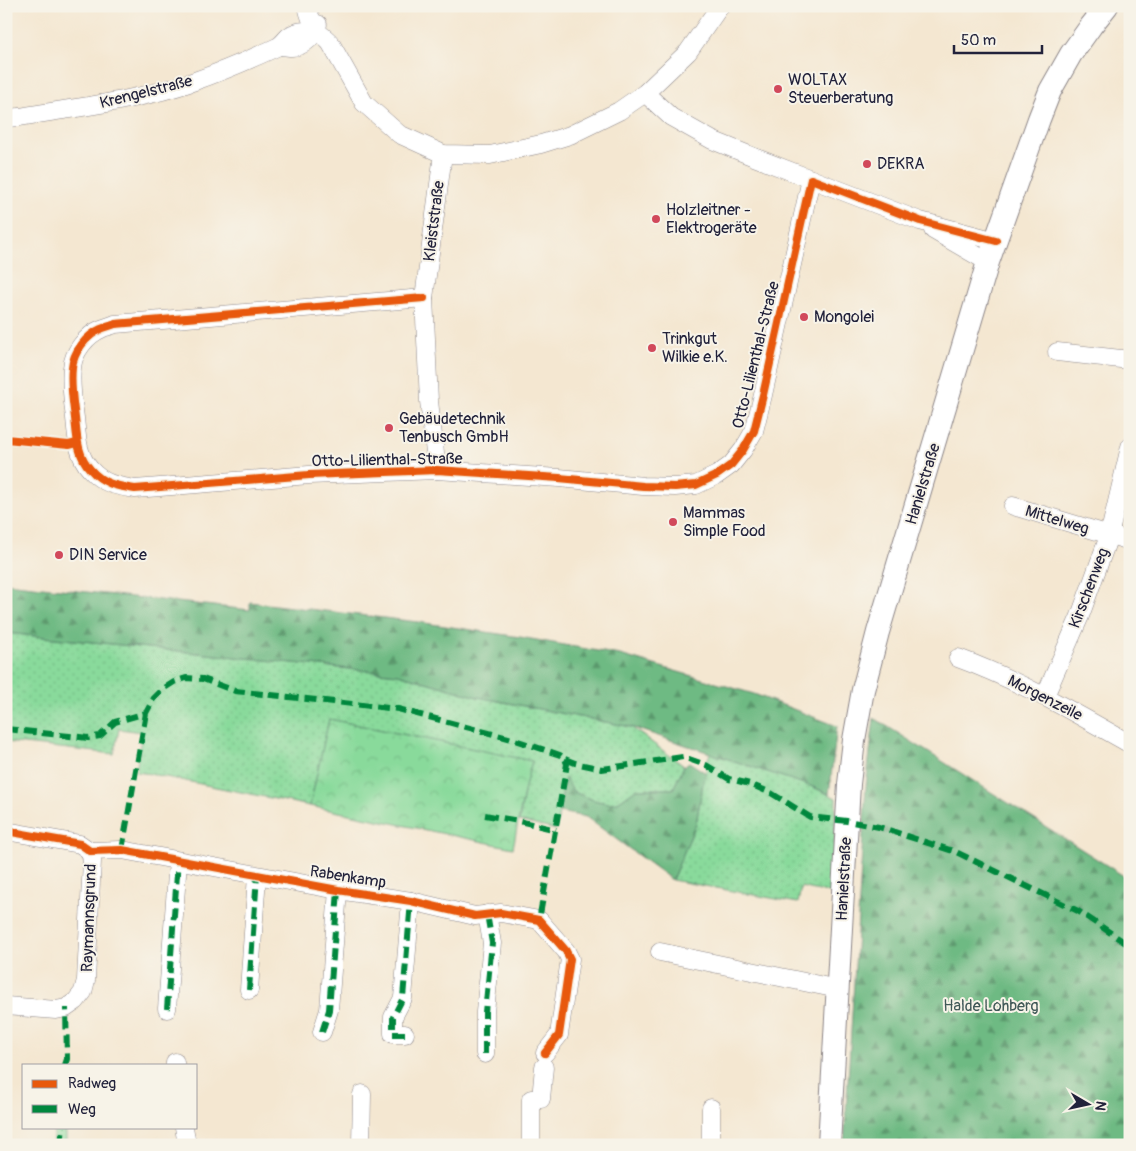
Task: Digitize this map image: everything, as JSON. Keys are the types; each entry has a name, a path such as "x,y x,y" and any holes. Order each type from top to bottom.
{"main road":[{"name":"Hanielstraße","path":"829,1145 849,784 854,740 863,690 878,632 988,262 1050,91 1075,48 1107,6"}],"street":[{"path":"307,6 317,30 328,39 364,103 399,134 443,154 490,155 541,144 570,135 619,111 645,93 688,52 720,6"},
{"path":"317,30 321,12 319,6"},
{"name":"Krengelstraße","path":"6,118 120,102 191,83 241,64 280,46 289,36 299,32 317,30"},
{"path":"645,93 671,117 712,140 920,221 996,241"},
{"name":"Kleiststraße","path":"436,470 424,298 443,154"},
{"name":"Otto-Lilienthal-Straße","path":"424,298 116,324 99,329 86,339 72,366 72,392 80,452 89,468 102,480 116,486 135,488 309,476 436,470 549,477 643,486 675,487 696,485 732,465 754,431 811,179"},
{"path":"920,221 948,240 988,262"},
{"path":"1057,352 1130,360"},
{"name":"Kirschenweg","path":"1045,696 1080,616 1109,536 1129,454"},
{"name":"Mittelweg","path":"1013,506 1130,541"},
{"name":"Morgenzeile","path":"958,658 985,668 1045,696 1130,744"},
{"name":"Rabenkamp","path":"6,831 80,844 90,851 122,850 257,876 411,901 475,916 501,913 539,920 566,951 570,959 559,1035 545,1060 541,1099 531,1099 530,1145"},
{"name":"Raymannsgrund","path":"6,1006 56,1010 66,1008 76,1001 82,992 86,980 90,910 92,861 90,851"},
{"path":"167,1009 178,861"},
{"path":"249,990 257,876"},
{"name":"Rabenkamp","path":"322,1032 329,1010 338,890"},
{"path":"405,1034 393,1034 393,1017 404,998 411,901"},
{"path":"485,1054 485,1012 492,943 487,914"},
{"path":"660,952 838,990"},
{"path":"361,1145 362,1094"},
{"path":"711,1108 711,1145"},
{"path":"184,1128 187,1145"}],"green space":[{"path":"6,583 250,610 250,602 418,622 520,637 620,655 754,694 837,726 829,794 813,787 631,727 478,697 398,674 6,633"},
{"path":"6,633 398,674 478,697 631,727 684,766 673,789 636,789 618,802 609,803 597,801 574,792 565,779 556,830 519,821 532,761 329,719 310,806 136,772 142,732 119,729 114,754 6,742"},
{"name":"Halde Lohberg","path":"874,718 1130,880 1130,1145 844,1145 866,786"},
{"path":"329,719 532,761 513,848 310,806"},
{"path":"710,753 813,787 836,798 833,894 801,887 798,903 672,880 696,824 706,765"},
{"path":"689,762 706,773 696,824 672,880 586,817 559,812 565,778 574,792 597,801 618,802 636,789 673,789 684,766"},
{"path":"54,1128 66,1128 66,1145 52,1145"}],"marked path":[{"path":"6,729 88,738 100,736 115,722 146,713 154,698 163,689 174,682 186,678 203,679 235,691 398,709 512,739 560,755 567,764 539,920"},
{"path":"122,850 146,713"},
{"path":"565,759 602,769 683,757 706,765 729,779 750,784 771,793 810,817 879,827 956,852 1078,911 1130,946"},
{"path":"485,815 556,830"},
{"path":"167,1009 178,861"},
{"path":"249,990 257,876"},
{"path":"322,1032 329,1010 338,890"},
{"path":"405,1034 393,1034 393,1017 403,998 411,901"},
{"path":"485,1054 485,1012 492,943 487,914"},
{"path":"65,1064 67,1059 66,1008"},
{"path":"61,1145 63,1128"}],"cycle path":[{"path":"424,298 115,324 101,329 91,335 78,350 72,368 76,432 82,458 90,469 105,481 135,489 309,475 437,470 643,486 675,487 696,485 717,475 731,465 743,450 754,431 811,179 920,221 996,241"},
{"path":"6,439 69,445 77,443"},
{"path":"6,831 80,844 90,851 122,850 338,890 411,901 475,916 501,913 539,920 566,951 570,959 559,1035 545,1053"}],"place":[{"name":"WOLTAX Steuerberatung","path":"778,89"},
{"name":"DEKRA","path":"867,164"},
{"name":"Holzleitner - Elektrogeräte","path":"656,219"},
{"name":"Mongolei","path":"804,317"},
{"name":"Trinkgut Wilkie e.K.","path":"652,348"},
{"name":"Gebäudetechnik Tenbusch GmbH","path":"389,428"},
{"name":"Mammas Simple Food","path":"673,522"},
{"name":"DIN Service","path":"59,555"}]}
